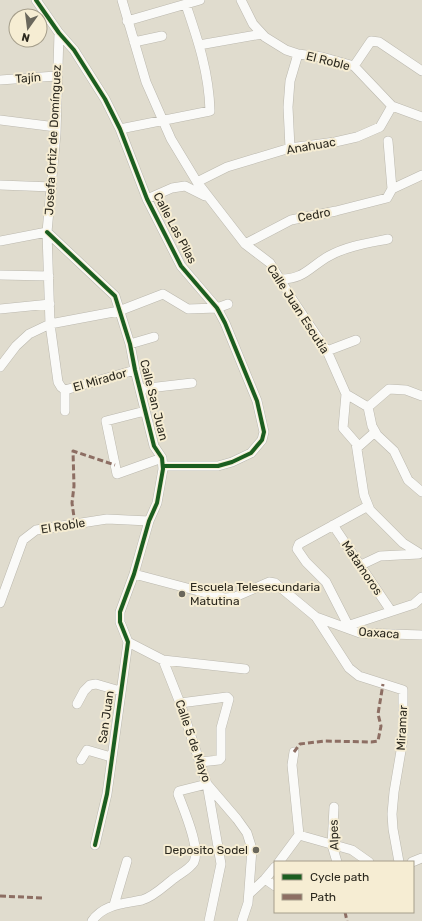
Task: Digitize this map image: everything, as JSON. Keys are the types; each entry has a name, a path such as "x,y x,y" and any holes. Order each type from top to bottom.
{"street":[{"name":"Calle Las Pilas","path":"36,0 59,33 74,50 105,100 120,129 147,199 181,266 217,308 225,323 257,401 264,432 262,440 251,453 232,462 218,466 162,462 116,474 106,420 145,411"},
{"name":"Calle Juan Escutia","path":"122,0 146,82 171,139 208,198 245,244 270,263 327,351 346,394"},
{"path":"127,21 180,4 200,0"},
{"name":"El Roble","path":"241,0 253,24 262,34 286,50 298,54 322,57 354,66 392,106 422,117"},
{"path":"120,129 210,111 208,80 199,45 180,4"},
{"name":"Josefa Ortiz de Domínguez","path":"59,33 56,76 56,127 47,232 50,324 58,382 65,390 65,411"},
{"path":"199,45 262,34"},
{"path":"134,42 162,36"},
{"path":"354,66 371,41 379,42 422,71"},
{"path":"290,148 288,107 290,81 298,54"},
{"name":"Tajín","path":"0,79 56,76"},
{"name":"Anahuac","path":"197,182 227,168 290,148 335,142 357,137 380,127 392,106"},
{"path":"0,120 56,127"},
{"path":"388,141 392,189 422,175"},
{"path":"0,185 52,187"},
{"path":"147,199 172,188 185,186 208,198"},
{"name":"Cedro","path":"245,244 292,220 387,198 392,189"},
{"path":"0,241 47,232"},
{"name":"Calle San Juan","path":"47,232 115,296 130,344 154,446 162,462"},
{"path":"280,279 293,279 329,256 358,245 388,239"},
{"path":"0,276 49,276"},
{"path":"0,367 3,358 29,334 50,324 119,311 163,294 188,309 217,308 228,304"},
{"path":"0,309 50,304"},
{"path":"130,344 154,337"},
{"path":"327,351 356,340"},
{"name":"El Mirador","path":"65,390 135,370"},
{"path":"140,389 192,382"},
{"path":"368,407 389,389 406,390 422,396"},
{"path":"420,554 403,543 387,528 368,506 356,443 342,428 346,394 368,407 372,426 375,432 394,451 408,480 422,492"},
{"path":"357,448 375,432"},
{"path":"162,462 157,503 149,521 134,574 120,612 120,622 128,642 163,660 245,669"},
{"path":"368,506 299,544 298,550 306,562 326,582 346,626 414,604 422,597"},
{"name":"El Roble","path":"0,603 23,540 36,530 107,519 149,521"},
{"name":"Matamoros","path":"333,525 391,612"},
{"path":"361,565 380,556 420,554"},
{"path":"134,574 225,598 235,597 269,582 275,583 316,616"},
{"name":"Oaxaca","path":"316,616 346,626 360,633 373,635 422,635"},
{"name":"Miramar","path":"316,616 349,668 360,676 403,690 403,739 394,792 392,814 399,861"},
{"name":"San Juan","path":"95,845 107,794 120,691 128,642"},
{"name":"Calle 5 de Mayo","path":"163,660 180,703 207,784 247,833 252,849 249,894 242,921"},
{"path":"77,704 84,691 90,685 96,684 120,691"},
{"path":"180,703 227,697 229,699 221,728 221,758 219,760 200,762"},
{"path":"81,760 87,750 111,757"},
{"path":"280,861 299,835 292,765 294,752"},
{"path":"92,921 100,912 114,905 144,899 155,893 193,863 196,855 192,836 178,794 179,791 207,784 222,864 209,921"},
{"name":"Alpes","path":"334,807 332,845 337,861"},
{"path":"299,835 352,850 368,861"},
{"path":"114,905 127,861"},
{"path":"249,894 266,879 274,868"},
{"path":"266,879 274,885"}],"marked path":[{"path":"75,524 72,503 74,486 73,451 115,465"},
{"path":"294,752 300,744 324,741 378,741 381,726 378,714 383,684"},
{"path":"0,896 43,898"},
{"path":"345,913 347,921"}],"cycle path":[{"path":"36,0 59,33 74,50 105,99 120,129 147,199 181,266 217,308 225,323 257,401 264,432 262,440 251,453 232,462 218,466 163,466"},
{"path":"47,232 115,296 130,344 154,446 162,458 163,469 157,503 149,521 134,574 120,612 120,622 128,642 107,794 95,845"}],"place":[{"name":"Escuela Telesecundaria Matutina","path":"182,594"},
{"name":"Deposito Sodel","path":"256,850"}]}
